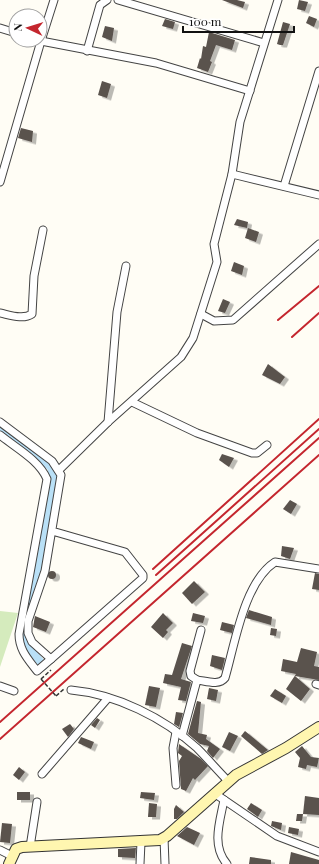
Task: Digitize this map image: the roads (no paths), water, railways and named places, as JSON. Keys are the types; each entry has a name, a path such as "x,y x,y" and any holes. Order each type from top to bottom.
{"street":[{"path":"48,17 54,0"},
{"path":"87,51 100,5 107,0"},
{"path":"118,0 264,43"},
{"path":"59,470 108,422 186,352 193,338 218,262 214,244 232,174 237,139 264,43 278,0"},
{"path":"48,42 87,51 156,63 250,91"},
{"path":"1,178 38,48"},
{"path":"284,186 316,90 319,71"},
{"path":"232,174 319,195"},
{"path":"0,313 21,317 32,314 34,276 43,230"},
{"path":"201,314 214,321 233,320 319,244"},
{"path":"108,422 117,312 126,266"},
{"path":"132,402 197,433 252,453 257,452 267,445"},
{"path":"1,425 52,461 59,470 61,481 45,571 28,621 28,634 32,642 51,659"},
{"path":"0,435 44,471 47,480 19,634 19,644 22,651 37,671 143,578 143,575 125,552 52,531"},
{"path":"201,630 190,671 191,676 197,680 218,683 222,682 225,678 246,602 252,590 269,566 275,562 282,562 319,569"},
{"path":"176,785 173,748 197,680"},
{"path":"0,686 14,691"},
{"path":"68,689 96,693 134,708 179,734 197,748 229,782"},
{"path":"42,774 108,698"},
{"path":"0,850 10,860 16,849 30,847 160,840 236,775 286,748 319,727"},
{"path":"214,793 277,836 319,852"},
{"path":"224,800 217,837 222,859 227,864"},
{"path":"30,847 36,802"},
{"path":"164,838 165,864"},
{"path":"140,864 141,842"}],"waterway":[{"path":"0,427 51,467 53,475 39,565 23,630 27,646 44,666"}],"railway":[{"path":"278,320 319,286"},
{"path":"292,337 319,313"},
{"path":"153,569 319,419"},
{"path":"156,575 319,429"},
{"path":"0,722 319,438"},
{"path":"0,739 319,455"}]}
